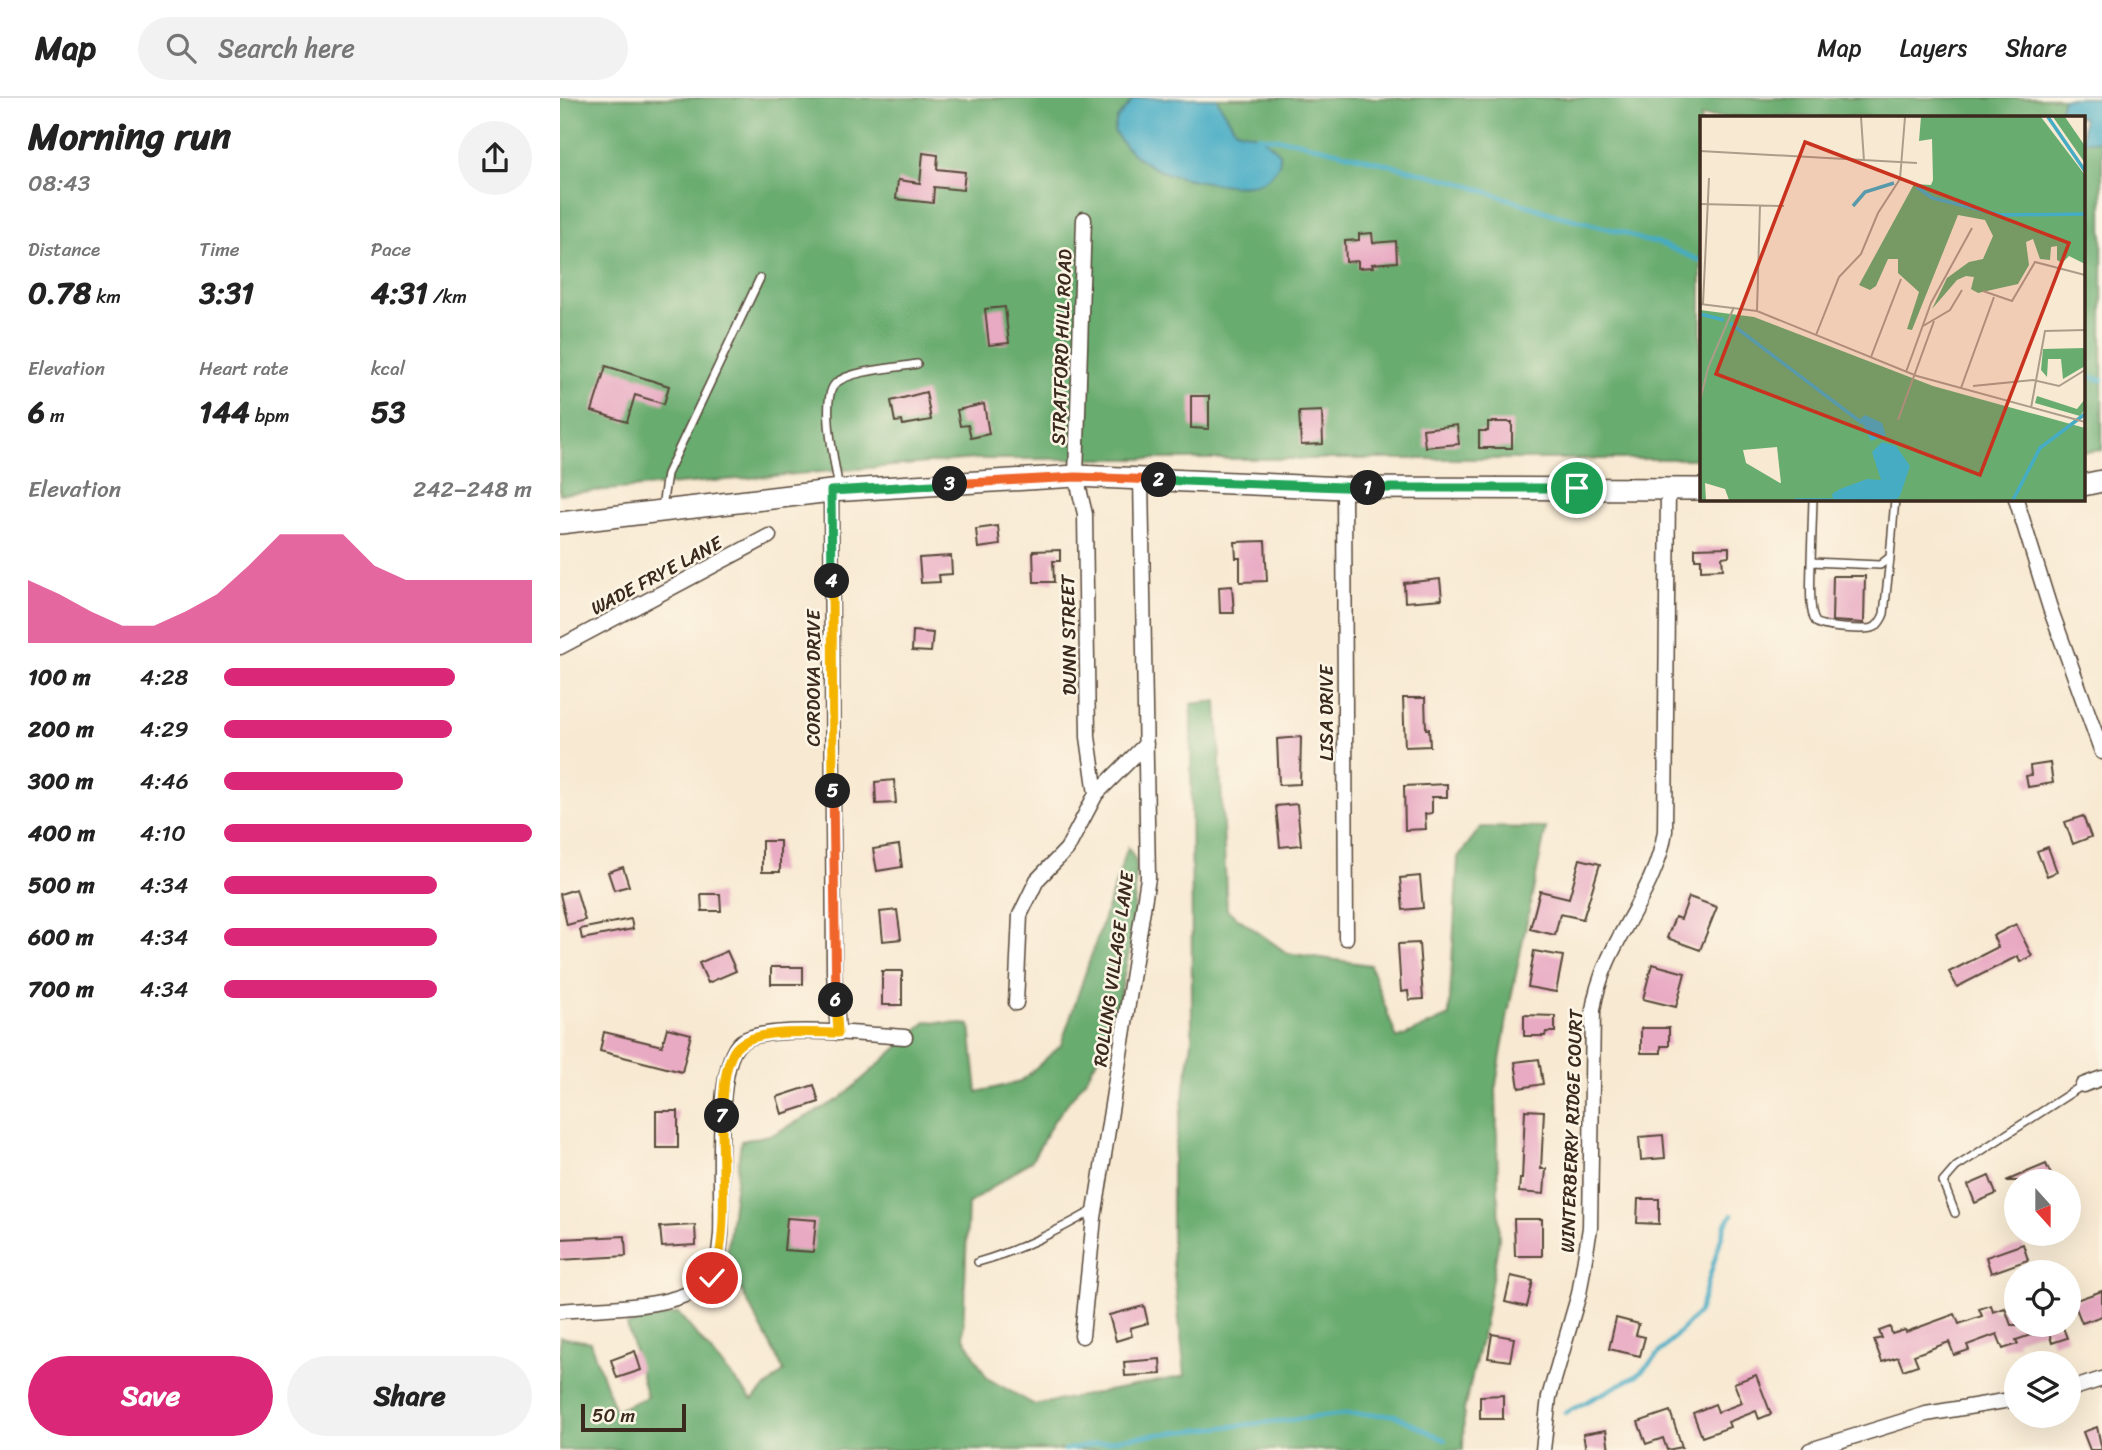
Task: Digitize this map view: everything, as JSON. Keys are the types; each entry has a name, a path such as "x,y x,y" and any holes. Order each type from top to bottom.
{"main road":[{"path":"560,523 835,491 1076,477 1344,488 1700,489"},
{"path":"2084,485 2102,481"}],"street":[{"name":"STRATFORD HILL ROAD","path":"1076,477 1084,219"},
{"name":"DUNN STREET","path":"1076,477 1085,514 1088,737 1096,794"},
{"name":"ROLLING VILLAGE LANE","path":"1082,1336 1095,1209 1148,878 1141,479"},
{"name":"LISA DRIVE","path":"1344,488 1346,938"},
{"name":"WINTERBERRY RIDGE COURT","path":"1543,1450 1549,1397 1579,1294 1589,1237 1593,1010 1596,991 1611,950 1651,879 1665,831 1668,488"},
{"name":"CORDOVA DRIVE","path":"835,491 834,958 838,1033"},
{"path":"2016,500 2050,608 2102,752"},
{"name":"WADE FRYE LANE","path":"560,647 769,536"},
{"path":"1016,1003 1020,915 1037,880 1067,849 1096,794 1146,744"},
{"path":"560,1311 668,1299 687,1294 708,1283 715,1273 722,1214 724,1086 732,1054 738,1044 749,1038 795,1032 905,1037"},
{"path":"2083,1085 2102,1077"},
{"path":"2081,1386 2102,1380"},
{"path":"1810,1450 1926,1414 2004,1401"}],"lane":[{"path":"662,511 667,474 760,278"},
{"path":"835,491 829,419 829,396 835,383 849,376 916,364"},
{"path":"1813,500 1811,562 1812,612 1815,621 1822,626 1872,628 1882,621 1884,614 1895,500"},
{"path":"1811,562 1880,565 1890,556"},
{"path":"1955,1213 1943,1182 1956,1167 2083,1085"},
{"path":"978,1262 1006,1254 1048,1236 1095,1209"}],"green space":[{"path":"560,98 2102,98 2102,450 2084,452 2084,116 1700,116 1700,459 975,459 560,494"},
{"path":"1217,701 1227,910 1287,953 1370,965 1397,1039 1449,1016 1458,857 1481,827 1546,828 1496,1085 1499,1239 1483,1331 1464,1410 1463,1450 560,1450 560,1337 590,1342 615,1411 647,1397 627,1325 678,1313 752,1400 784,1371 726,1261 741,1141 774,1134 840,1099 927,1021 970,1025 977,1092 1020,1082 1061,1045 1128,847 1136,861 1133,933 1112,1033 1084,1082 1053,1122 1032,1160 968,1204 963,1335 987,1378 1035,1405 1185,1376 1172,1254 1172,1167 1192,1042 1191,704"}],"water":[{"path":"1134,98 1216,98 1236,130 1261,136 1280,153 1276,170 1262,182 1241,186 1204,182 1158,170 1133,154 1114,131 1117,119"},
{"path":"2063,98 2102,98 2102,141 2084,141 2084,116 2058,116"}],"building":[{"path":"923,153 938,155 937,169 965,172 963,190 934,187 933,203 896,199 898,180 920,183"},
{"path":"1372,233 1373,243 1396,241 1397,262 1358,268 1358,261 1346,262 1345,241 1359,240 1359,234"},
{"path":"1005,307 1009,343 989,345 985,309"},
{"path":"606,366 669,386 664,404 635,395 627,422 592,411"},
{"path":"926,392 931,420 903,425 902,421 895,422 891,401"},
{"path":"1191,396 1209,396 1209,429 1191,428"},
{"path":"984,404 989,434 971,438 968,425 960,426 957,410"},
{"path":"1322,411 1323,444 1301,445 1299,412"},
{"path":"1488,422 1512,422 1512,448 1479,448 1479,431 1488,431"},
{"path":"1457,425 1459,444 1425,447 1423,429"},
{"path":"998,526 1000,545 978,548 976,529"},
{"path":"1265,541 1267,581 1240,582 1240,558 1236,558 1235,542"},
{"path":"1729,547 1729,556 1722,557 1723,569 1701,570 1701,559 1695,559 1695,548"},
{"path":"1060,550 1060,561 1053,561 1054,582 1034,582 1033,551"},
{"path":"951,556 952,574 939,575 940,582 921,583 919,558"},
{"path":"1833,576 1865,576 1864,623 1832,621"},
{"path":"1440,579 1442,599 1405,602 1404,583"},
{"path":"1232,586 1234,613 1220,613 1219,587"},
{"path":"913,631 933,633 931,652 912,651"},
{"path":"1403,698 1425,698 1426,729 1429,729 1430,746 1405,747"},
{"path":"1301,737 1300,784 1279,785 1277,739"},
{"path":"2050,763 2053,783 2028,787 2026,776 2031,775 2030,766"},
{"path":"894,780 896,803 876,804 875,782"},
{"path":"1447,784 1447,797 1432,797 1432,813 1425,814 1426,829 1405,830 1404,786"},
{"path":"1297,804 1301,845 1280,847 1276,806"},
{"path":"2083,816 2091,837 2073,844 2065,822"},
{"path":"762,841 780,841 780,872 762,872"},
{"path":"899,845 902,867 877,871 873,849"},
{"path":"2048,847 2057,872 2047,876 2037,851"},
{"path":"1580,859 1600,864 1583,919 1560,914 1555,935 1530,929 1540,891 1569,898"},
{"path":"623,867 629,886 614,890 608,872"},
{"path":"1420,876 1423,908 1403,910 1400,878"},
{"path":"576,889 585,920 567,925 560,894"},
{"path":"701,894 720,894 721,911 702,911"},
{"path":"1689,897 1717,907 1700,950 1667,938 1675,917 1681,919"},
{"path":"897,910 901,939 883,941 880,912"},
{"path":"631,919 633,929 582,939 580,929"},
{"path":"2016,924 2032,956 2020,962 2018,956 1957,987 1949,972 1998,947 1993,936"},
{"path":"1419,943 1423,999 1409,1000 1408,991 1401,992 1398,944"},
{"path":"727,951 736,971 708,983 699,963"},
{"path":"1534,951 1563,956 1556,992 1528,987"},
{"path":"1652,964 1685,973 1676,1007 1643,999"},
{"path":"771,967 803,967 803,984 771,984"},
{"path":"882,971 902,971 902,1005 882,1005"},
{"path":"1524,1015 1555,1016 1555,1032 1546,1032 1545,1036 1524,1036"},
{"path":"667,1028 691,1034 682,1072 600,1051 604,1032 662,1046"},
{"path":"1641,1028 1669,1028 1669,1046 1661,1046 1661,1053 1641,1053"},
{"path":"1539,1059 1543,1084 1519,1088 1515,1062"},
{"path":"814,1085 819,1102 782,1114 777,1097"},
{"path":"1525,1110 1544,1111 1541,1169 1546,1169 1544,1194 1519,1192"},
{"path":"656,1111 678,1111 678,1148 656,1148"},
{"path":"1663,1135 1665,1158 1641,1160 1639,1137"},
{"path":"2046,1164 2048,1169 2034,1169"},
{"path":"1989,1176 1996,1194 1975,1203 1968,1185"},
{"path":"1638,1199 1659,1199 1659,1224 1637,1223"},
{"path":"787,1218 816,1220 813,1252 784,1250"},
{"path":"1514,1219 1542,1219 1542,1256 1515,1256"},
{"path":"695,1225 696,1245 662,1247 660,1227"},
{"path":"625,1236 626,1256 560,1260 560,1239"},
{"path":"2024,1246 2028,1260 2004,1260 2004,1268 1991,1273 1986,1257"},
{"path":"1511,1276 1533,1281 1527,1307 1505,1302"},
{"path":"2102,1291 2102,1316 2082,1323 2081,1298"},
{"path":"1991,1305 1993,1312 2004,1308 2004,1337 2025,1337 2016,1340 2018,1344 2003,1349 1997,1334 1967,1345 1969,1350 1954,1355 1949,1342 1914,1355 1918,1365 1903,1370 1898,1357 1882,1362 1874,1340 1882,1338 1879,1331 1890,1327 1892,1334 1905,1330 1906,1332 1955,1314 1959,1324 1982,1316 1979,1309"},
{"path":"1144,1306 1148,1323 1130,1328 1132,1336 1116,1341 1109,1315"},
{"path":"1616,1318 1639,1324 1636,1335 1645,1337 1640,1356 1609,1349"},
{"path":"1492,1334 1514,1338 1510,1361 1488,1358"},
{"path":"2050,1337 2067,1338 2052,1343"},
{"path":"635,1351 641,1370 617,1378 611,1360"},
{"path":"1160,1359 1161,1374 1125,1376 1124,1362"},
{"path":"1756,1375 1771,1414 1759,1419 1756,1411 1728,1422 1730,1427 1702,1437 1693,1413 1715,1404 1718,1412 1742,1403 1734,1383"},
{"path":"1503,1395 1503,1419 1480,1419 1480,1396"},
{"path":"1670,1411 1682,1447 1667,1450 1663,1438 1646,1444 1638,1422"},
{"path":"2097,1427 2102,1450 2090,1450 2083,1432"},
{"path":"1606,1430 1609,1450 1586,1450 1583,1434"}],"waterway":[{"path":"1257,136 1295,141 1458,182 1553,214 1656,242 1700,261"},
{"path":"2084,375 2102,380"},
{"path":"1565,1413 1638,1375 1699,1312 1725,1225 1732,1215"},
{"path":"1065,1450 1124,1438 1344,1414 1394,1415 1445,1440"}],"route":[{"path":"712,1278 719,1253 722,1214 724,1086 732,1054 738,1044 749,1038 795,1032 838,1033 834,971 831,491 1076,477 1344,488 1577,488"}]}
